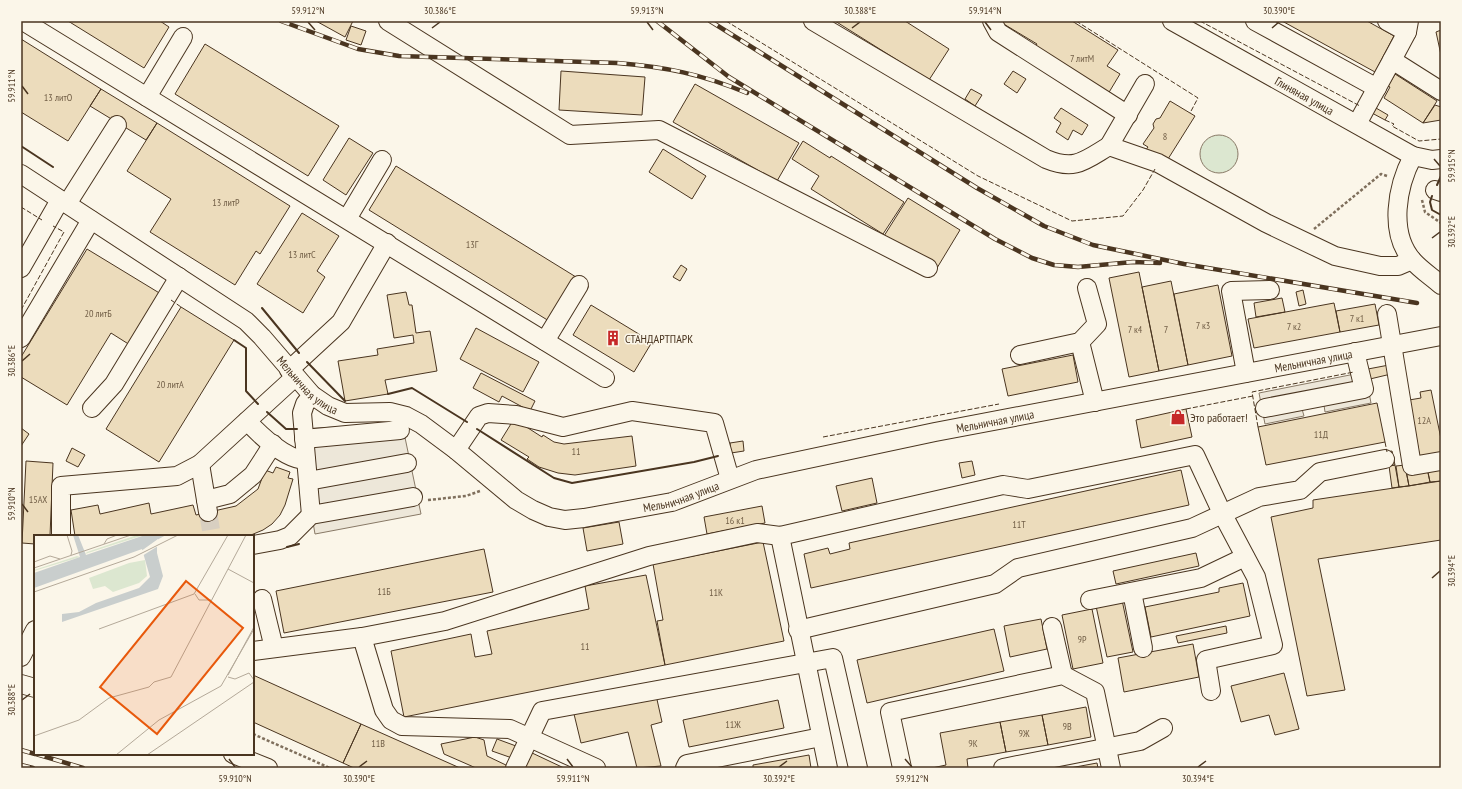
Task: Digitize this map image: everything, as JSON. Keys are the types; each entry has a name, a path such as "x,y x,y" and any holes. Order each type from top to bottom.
{"street":[{"path":"23,21 605,378"},
{"path":"388,21 570,135 659,130 928,268"},
{"path":"812,21 1046,159 1060,165 1074,165 1109,146 1145,84"},
{"path":"992,21 998,32 1128,115"},
{"name":"Глиняная улица","path":"1172,21 1413,156 1432,160 1441,159"},
{"path":"1255,21 1377,88"},
{"path":"1357,124 1408,27 1387,21"},
{"path":"147,96 182,38"},
{"path":"1392,60 1441,91"},
{"path":"21,268 117,125"},
{"path":"1109,146 1158,163 1266,223 1335,256 1380,266 1398,266 1412,260"},
{"path":"1413,156 1403,180 1397,217 1399,236 1412,260 1441,285"},
{"path":"347,219 382,160"},
{"name":"Мельничная улица","path":"21,174 246,320 312,396 328,406 345,413 390,412 406,416 421,424 456,450 497,485 533,510 549,517 565,520 672,502 756,470 935,432 1441,336"},
{"path":"21,338 91,220"},
{"path":"61,535 61,486 177,476 200,464 247,421 341,322 387,243"},
{"path":"92,408 114,384 179,277"},
{"path":"545,341 580,285"},
{"path":"1020,355 1080,342 1097,324 1087,288"},
{"path":"1246,373 1231,291 1270,290"},
{"path":"1387,314 1412,466 1441,461"},
{"path":"1080,342 1095,402"},
{"path":"1265,408 1364,389 1356,352"},
{"path":"311,515 302,413 305,404 312,396"},
{"path":"456,450 479,416 488,413 516,415 563,427 632,410 714,423 730,479"},
{"path":"247,421 272,444 295,458 306,460"},
{"path":"304,439 400,430"},
{"path":"200,464 207,506 230,494 253,475 272,444"},
{"path":"254,651 362,637 445,621 649,556 757,533 780,536 1003,485 1028,489 1196,455 1222,514 1256,577 1273,645 1206,660 1211,691"},
{"path":"798,630 995,584 1018,568 1192,528 1259,497 1300,490 1320,472 1385,459"},
{"path":"308,481 407,463"},
{"path":"254,545 280,540 290,536 311,515 413,497"},
{"path":"780,536 805,664 828,768"},
{"path":"1090,600 1201,578 1245,557"},
{"path":"1132,592 1143,648"},
{"path":"262,599 274,648"},
{"path":"1052,627 1063,675"},
{"path":"21,657 34,632"},
{"path":"362,637 384,710 391,720 402,726 510,729 596,768"},
{"path":"515,768 542,711 833,658 858,768"},
{"path":"902,768 890,712 1063,675 1095,692 1111,768"},
{"path":"21,684 34,688"},
{"path":"1003,768 1107,749 1140,741 1164,728"},
{"path":"685,768 687,764 821,737"},
{"path":"236,755 268,768"}],"path":[{"path":"1301,239 1381,174 1403,180"},
{"path":"1432,192 1422,207 1426,212 1441,223"},
{"path":"413,497 429,500 466,496 497,485"},
{"path":"254,734 330,768"}],"green space":[{"path":"1219,135 1232,141 1238,154 1232,167 1219,173 1206,167 1200,154 1206,141"}],"shaded area":[{"path":"1365,372 1371,403 1325,412 1324,405 1302,409 1304,416 1265,424 1259,393"},
{"path":"396,424 403,428 421,514 315,534 297,429"}],"building":[{"path":"68,21 160,21 169,27 144,68"},
{"path":"316,21 353,21 345,37"},
{"path":"835,21 905,21 949,49 929,80"},
{"path":"1003,21 1072,21 1118,50 1107,66 1120,74 1108,94 1035,47 1037,44 1002,23"},
{"path":"1282,21 1367,21 1394,36 1375,72"},
{"path":"351,26 366,31 361,45 346,40"},
{"path":"1441,30 1441,55 1436,32"},
{"path":"21,39 101,89 68,141 21,112"},
{"path":"205,44 339,126 308,176 175,94"},
{"path":"561,71 645,77 642,115 559,110"},
{"path":"1013,71 1026,79 1017,93 1004,84"},
{"path":"1395,74 1437,101 1423,123 1384,98 1390,87 1388,86"},
{"path":"695,84 799,143 777,181 673,122"},
{"path":"101,89 157,123 146,140 90,106"},
{"path":"971,89 982,95 975,106 965,99"},
{"path":"1170,101 1195,116 1168,159 1145,151 1148,147 1143,144 1154,128 1153,124 1156,119 1160,118"},
{"path":"1435,105 1441,107 1441,120 1423,123"},
{"path":"1061,108 1088,125 1082,135 1073,130 1068,140 1056,132 1061,123 1054,118"},
{"path":"1376,108 1388,115 1385,120 1372,113"},
{"path":"157,123 290,206 260,254 256,251 235,285 150,232 171,199 127,171"},
{"path":"349,138 373,153 346,195 323,180"},
{"path":"803,141 830,158 831,156 904,202 883,234 811,189 819,176 792,159"},
{"path":"663,149 706,176 692,199 649,172"},
{"path":"396,166 576,277 549,321 369,210"},
{"path":"908,198 960,230 937,268 884,236"},
{"path":"302,213 339,236 317,271 325,277 303,313 257,284"},
{"path":"87,249 161,294 130,345 111,333 67,405 21,377 21,357"},
{"path":"681,265 687,269 680,281 673,277"},
{"path":"1139,272 1159,371 1129,377 1109,278"},
{"path":"1171,281 1188,365 1159,371 1142,287"},
{"path":"1218,285 1232,356 1188,365 1174,294"},
{"path":"1303,290 1306,304 1299,306 1296,292"},
{"path":"406,292 409,305 412,305 416,333 430,331 437,371 385,380 388,394 345,401 338,361 378,355 377,349 414,343 413,335 394,338 387,295"},
{"path":"1282,298 1285,312 1256,317 1254,303"},
{"path":"1334,303 1340,332 1254,348 1248,319"},
{"path":"1375,304 1379,325 1340,332 1336,311"},
{"name":"СТАНДАРТПАРК","path":"591,305 652,342 634,372 573,335"},
{"path":"181,307 234,340 159,462 106,429"},
{"path":"476,328 539,362 523,392 460,359"},
{"path":"1073,355 1078,382 1008,396 1002,369"},
{"path":"1389,365 1391,374 1370,379 1368,369"},
{"path":"481,373 535,401 530,411 502,396 499,402 473,388"},
{"path":"1431,390 1441,439 1441,454 1420,458 1409,400 1421,398 1420,392"},
{"path":"1377,403 1385,442 1266,465 1258,427"},
{"path":"1186,409 1192,437 1141,448 1136,420"},
{"path":"514,419 542,437 543,435 554,442 564,444 632,436 636,466 575,475 558,473 539,467 527,459 529,457 501,440"},
{"path":"21,428 29,434 21,446"},
{"path":"743,441 744,451 731,453 730,443"},
{"path":"72,448 85,455 78,467 66,461"},
{"path":"1392,451 1395,465 1389,466 1387,452"},
{"path":"26,461 53,463 50,535 34,535 34,544 22,543"},
{"path":"972,461 975,475 962,478 959,463"},
{"path":"1395,465 1399,487 1392,488 1389,466"},
{"path":"1405,465 1409,486 1399,487 1396,466"},
{"path":"1441,465 1441,481 1430,482 1427,468"},
{"path":"276,467 290,472 288,478 293,479 285,505 280,515 272,524 251,535 75,535 71,510 98,505 100,514 149,503 151,514 193,505 196,515 236,506 258,489 265,470 273,473"},
{"path":"1427,468 1430,482 1409,486 1406,471"},
{"path":"1181,470 1189,505 811,588 804,554 828,548 830,554 850,549 849,543"},
{"path":"872,478 877,503 842,511 836,486"},
{"path":"1441,481 1441,540 1318,559 1345,690 1307,696 1271,517 1313,508 1313,500"},
{"path":"762,506 765,523 707,534 704,517"},
{"path":"619,522 623,544 587,551 583,528"},
{"path":"763,542 784,641 665,665 657,621 663,620 653,564"},
{"path":"484,549 493,592 284,633 276,591"},
{"path":"1196,553 1199,566 1116,584 1113,571"},
{"path":"646,575 665,665 404,717 391,651 471,634 475,657 492,654 487,631 589,609 585,586"},
{"path":"1243,583 1250,616 1151,637 1145,607 1219,592 1219,588"},
{"path":"1122,600 1133,652 1107,657 1096,606"},
{"path":"1092,609 1103,663 1073,669 1062,615"},
{"path":"1041,619 1047,649 1010,657 1004,626"},
{"path":"1226,626 1227,633 1178,643 1176,636"},
{"path":"994,629 1004,671 867,703 857,660"},
{"path":"1193,644 1199,677 1124,692 1118,658"},
{"path":"1284,673 1299,729 1275,735 1269,715 1241,722 1231,686"},
{"path":"254,675 361,724 343,763 254,722"},
{"path":"656,695 662,722 651,725 661,766 637,768 628,732 581,743 574,714"},
{"path":"778,700 784,728 689,747 683,720"},
{"path":"1086,707 1091,737 1048,745 1042,715"},
{"path":"1042,715 1048,745 1006,752 1000,722"},
{"path":"1000,722 1006,752 967,759 968,768 932,768 946,765 940,733"},
{"path":"361,724 460,768 354,768 343,763"},
{"path":"475,737 484,740 487,756 508,766 507,768 476,768 444,754 441,744"},
{"path":"497,739 516,746 512,758 492,751"},
{"path":"530,752 564,768 523,768"},
{"path":"809,755 811,768 753,768 753,765"},
{"path":"1097,763 1098,768 1070,768"}],"tunnel":[{"path":"208,512 212,535"}],"railway":[{"path":"281,21 358,49 399,56 617,63 683,72 730,86 747,93"},
{"path":"657,21 729,77 995,239 1032,258 1054,265 1078,267 1133,262 1160,263"},
{"path":"710,21 977,188 1044,226 1093,245 1184,264 1417,303"},
{"path":"21,750 34,754"},
{"path":"39,755 83,768"},
{"path":"21,765 33,768"}],"fence":[{"path":"726,21 978,176 1072,221 1123,216 1143,190 1155,169"},
{"path":"1076,21 1198,98 1190,113"},
{"path":"1200,21 1360,106"},
{"path":"1385,120 1394,124 1392,126 1419,141 1441,139"},
{"path":"21,207 42,220"},
{"path":"21,310 64,232 53,226"},
{"path":"171,300 181,307"},
{"path":"1258,427 1252,392 1354,372"},
{"path":"1186,409 1253,396"},
{"path":"823,437 999,404"},
{"path":"1385,442 1387,452"}],"wall":[{"path":"21,146 53,167"},
{"path":"1437,185 1441,176"},
{"path":"1432,196 1430,202 1432,210 1441,215"},
{"path":"262,308 299,353"},
{"path":"234,340 246,348 246,391 258,404"},
{"path":"307,362 345,401"},
{"path":"388,394 412,388 467,422"},
{"path":"267,412 286,429 297,429"},
{"path":"477,429 554,478 572,483 694,462 718,456"},
{"path":"287,547 299,544"}],"place":[{"name":"СТАНДАРТПАРК","path":"613,338"},
{"name":"Это работает!","path":"1178,417"}]}
